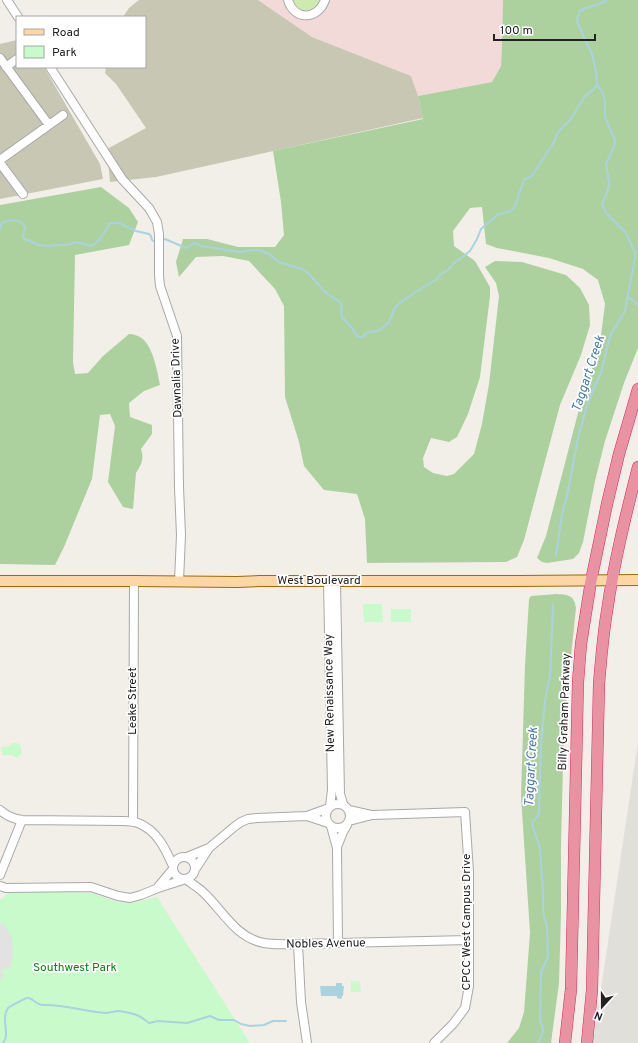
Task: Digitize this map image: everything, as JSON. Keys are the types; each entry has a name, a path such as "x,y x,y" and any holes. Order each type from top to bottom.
{"highway":[{"name":"Billy Graham Parkway","path":"565,1043 571,989 578,682 581,644 591,580 607,504 619,454 638,389"},
{"path":"587,1043 592,990 599,684 602,647 612,580 638,467"}],"main road":[{"name":"West Boulevard","path":"0,582 638,580"}],"street":[{"path":"7,0 17,16"},
{"path":"287,1 294,12 306,16 319,11 325,0"},
{"path":"0,58 49,125"},
{"path":"6,67 16,60"},
{"name":"Dawnalia Drive","path":"51,68 122,178 151,212 157,222 159,234 159,280 177,336 181,534 179,581"},
{"path":"23,194 0,162 63,115"},
{"name":"Leake Street","path":"132,822 134,581"},
{"name":"New Renaissance Way","path":"330,807 332,790 332,581"},
{"name":"New Renaissance Way","path":"332,581 340,794 346,807"},
{"path":"0,886 6,888 91,888 130,898 185,880 194,875 209,848 234,827 248,819 307,816 336,804 372,815"},
{"path":"330,807 326,815 326,819 335,828 343,827 348,823 372,815"},
{"path":"336,848 342,832 351,817 346,807"},
{"path":"0,810 12,818 22,820 116,821 132,822 145,826 164,847 176,876 185,880"},
{"name":"CPCC West Campus Drive","path":"372,815 465,812 469,872 469,986 465,1008 453,1024 434,1043"},
{"path":"307,816 330,824"},
{"path":"0,875 22,820"},
{"path":"330,824 336,848 338,943"},
{"path":"164,847 193,861 196,870"},
{"path":"158,888 177,860 209,848"},
{"name":"Nobles Avenue","path":"196,870 204,892"},
{"name":"Nobles Avenue","path":"185,880 204,892 239,932 247,938 264,943 377,943 468,940"},
{"path":"298,944 301,1002 307,1043"}],"shaded area":[{"path":"139,0 258,0 312,37 411,76 418,96 423,118 156,177 110,182 107,149 146,128 116,84 105,73 106,68 146,68 146,16 124,16 129,8"},
{"path":"258,0 503,0 501,66 492,82 418,96 411,76 312,37"},
{"path":"16,40 16,68 45,68 100,164 103,179 0,199 0,44"},
{"path":"638,742 638,1043 593,1043 596,1022"},
{"path":"3,923 12,939 13,956 9,969 4,968 1,972 4,975 0,981 0,925"}],"green space":[{"path":"291,0 320,0 313,9 303,11 296,8"},
{"path":"503,0 638,0 638,348 624,383 605,441 595,481 583,542 579,553 573,559 547,563 542,562 537,558 546,536 578,413 600,343 605,304 598,280 583,269 549,258 497,248 486,244 482,207 470,208 453,231 454,246 475,261 490,287 480,377 468,414 457,437 449,442 431,438 423,458 424,467 433,473 447,476 454,474 474,454 482,424 489,384 499,296 496,283 485,267 495,261 522,262 566,275 580,288 589,305 590,325 581,355 560,405 524,540 517,557 506,562 367,563 365,519 357,494 324,490 304,466 299,442 285,397 284,306 275,289 249,261 223,256 196,257 179,277 176,262 183,239 207,239 238,247 275,247 284,235 281,202 273,151 423,119 418,96 492,82 501,66"},
{"path":"101,187 129,208 138,222 129,245 75,255 73,362 75,374 88,373 103,356 129,334 134,334 141,337 150,348 160,385 144,391 129,403 130,417 152,425 152,434 141,449 142,459 136,473 133,509 123,507 108,482 115,426 110,414 100,415 92,479 55,565 0,564 0,205"},
{"path":"557,594 570,596 574,600 576,608 564,724 559,983 551,1043 507,1043 519,1028 524,1012 530,933 521,796 525,665 529,599 531,596"},
{"path":"363,604 382,604 383,622 364,622"},
{"path":"391,609 411,609 411,622 391,622"},
{"path":"12,743 20,744 22,753 19,757 2,755 1,747 10,746"},
{"name":"Southwest Park","path":"10,891 92,893 118,902 132,903 157,897 250,1043 0,1043 0,899 2,899"},
{"path":"351,981 360,982 361,992 351,992"}],"water":[{"path":"336,983 342,983 342,986 344,986 342,998 337,998 337,996 321,996 320,986 336,986"}],"waterway":[{"name":"Taggart Creek","path":"556,555 562,514 578,438 586,409 601,373 610,336 625,311 635,258 635,252 626,233 607,214 602,205 608,190 609,182 606,164 614,147 615,140 605,116 605,102 603,93 597,85 596,71 592,54 577,22 580,11 607,0"},
{"path":"162,240 165,239 186,248 194,243 202,246 239,252 259,250 269,254 279,262 302,269 308,273 327,294 339,301 342,306 342,317 357,336 362,337 368,332 378,331 384,327 389,322 395,308 402,301 436,280 440,275 470,251 481,229 496,216 511,211 515,206 524,180 532,176 554,142 558,132 570,120 585,96 597,85"},
{"path":"0,229 2,223 15,220 23,224 25,227 23,237 39,245 67,245 76,242 91,246 100,239 110,223 119,223 136,231 149,234 155,242"},
{"path":"628,297 638,305"},
{"name":"Taggart Creek","path":"538,1043 543,1030 540,1021 541,972 548,957 547,926 543,907 540,849 532,823 539,814 540,760 546,695 550,678 553,605"},
{"path":"3,1043 6,1035 5,1017 8,1008 27,998 41,1005 108,1013 118,1011 126,1012 139,1016 149,1023 158,1021 187,1023 210,1016 219,1020 234,1020 241,1024 250,1026 264,1025 273,1021 286,1021"}]}
